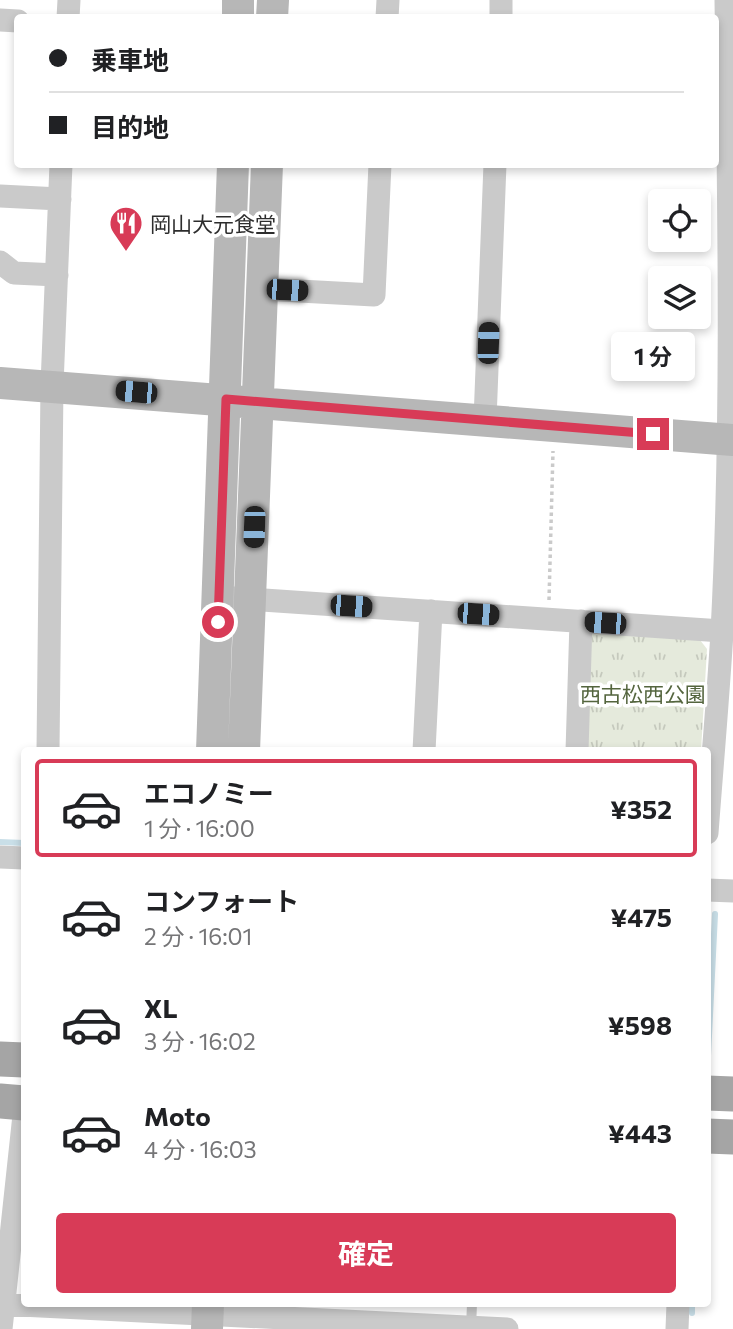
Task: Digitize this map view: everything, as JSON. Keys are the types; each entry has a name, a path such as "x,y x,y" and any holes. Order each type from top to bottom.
{"main road":[{"path":"0,1059 21,1060"},
{"path":"711,1093 733,1094"},
{"path":"0,1101 21,1103"},
{"path":"711,1136 733,1137"}],"street":[{"path":"711,779 722,631 730,440 726,0"},
{"path":"48,747 52,385 61,168"},
{"path":"212,747 233,168"},
{"path":"244,747 267,168"},
{"path":"262,289 374,295 380,168"},
{"path":"485,420 495,168"},
{"path":"0,196 60,199"},
{"path":"0,262 14,273 57,275"},
{"path":"0,383 730,440"},
{"path":"219,597 722,631"},
{"path":"424,747 432,611"},
{"path":"577,747 581,621"},
{"path":"0,857 21,858"},
{"path":"711,890 733,891"},
{"path":"1,1329 1,1304 21,1140"},
{"path":"1,1304 21,1305"},
{"path":"57,1307 398,1326 507,1329"},
{"path":"677,1329 678,1307"}],"lane":[{"path":"471,1327 472,1307"}],"path":[{"path":"207,14 232,11"},
{"path":"548,619 554,426"}],"green space":[{"name":"西古松西公園","path":"594,631 700,640 707,649 701,747 583,747 587,637"}],"waterway":[{"path":"0,842 21,843"},
{"path":"711,995 715,914"},
{"path":"692,1307 692,1313"}],"place":[{"name":"岡山大元食堂","path":"126,253"}],"route":[{"path":"218,622 226,399 653,434"}]}
